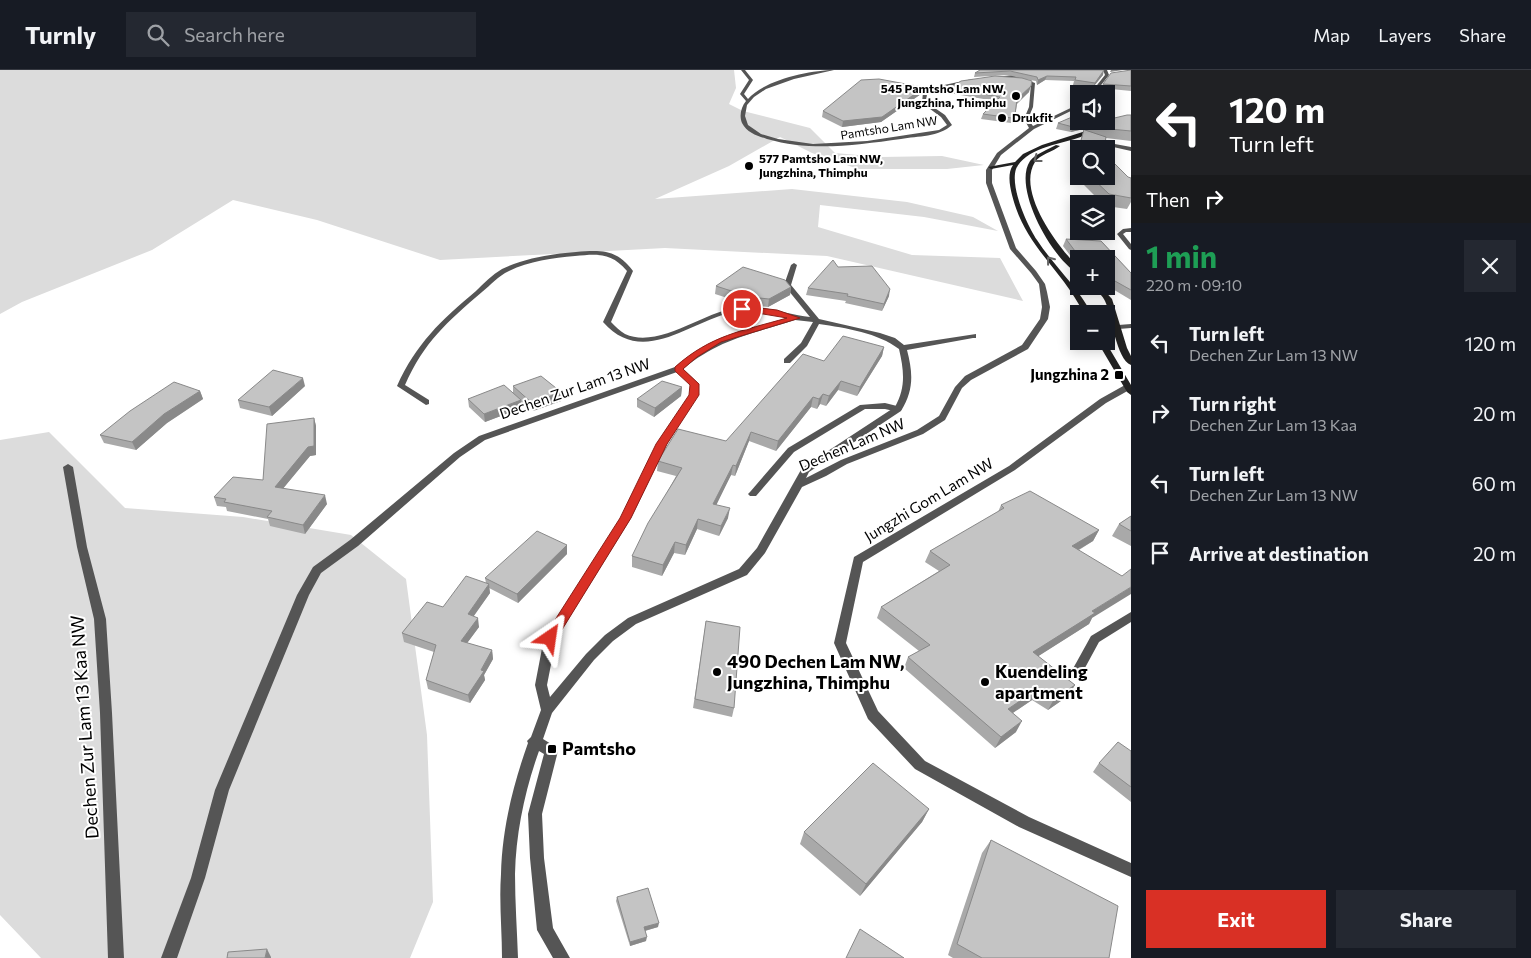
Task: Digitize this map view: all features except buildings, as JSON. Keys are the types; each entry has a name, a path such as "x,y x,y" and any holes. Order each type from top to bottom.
{"main road":[{"path":"991,167 1016,163 1040,147 1101,131 1085,139 1054,148 1033,160 1026,179 1036,214 1051,239 1070,261"},
{"path":"1016,163 1012,171 1012,188 1022,214 1034,239 1084,305"},
{"path":"1104,295 1108,299 1116,327 1131,364"},
{"path":"1106,350 1130,389"}],"street":[{"path":"743,70 752,80 742,94 748,101 761,90 782,81 832,70"},
{"path":"1098,85 1106,72 1115,73"},
{"name":"Pamtsho Lam NW","path":"748,101 743,119 749,129 760,135 800,144 846,146 947,128 950,125 947,120 924,102 925,93 965,81 995,76 1014,76 1034,84 1031,94 1031,107 1026,119 1032,128"},
{"path":"991,167 1007,147 1032,128 1070,109"},
{"path":"1085,139 1131,149"},
{"name":"Dechen Lam NW","path":"510,958 508,873 515,812 534,741 547,710 590,657 609,638 632,621 743,572 761,550 798,485 844,462 920,432 942,418 959,388 968,378 1025,347 1044,319 1046,306 1042,284 1013,249 989,182 991,167"},
{"path":"1131,230 1124,230 1120,234 1131,248"},
{"name":"Dechen Zur Lam 13 NW","path":"426,402 401,386 406,371 430,334 446,318 479,292 491,279 505,270 541,258 595,253 618,256 630,271 606,322 618,333 630,338 648,340 668,336 727,311 742,309 777,313 877,335 892,340 904,348"},
{"path":"787,362 804,344 817,321 787,285 794,265"},
{"path":"547,710 541,685 550,638 626,518 662,444 694,395 695,384 678,369 694,355 718,340 796,318"},
{"path":"1116,327 1131,326"},
{"path":"798,485 805,470 898,409 908,395 910,374 904,348 973,336"},
{"name":"Dechen Zur Lam 13 NW","path":"169,958 198,878 222,790 303,595 317,570 354,543 457,454 482,438 678,369"},
{"name":"Jungzhi Gom Lam NW","path":"1130,389 1103,402 1012,468 858,560 840,643 873,715 920,765 1024,822 1131,870"},
{"path":"753,494 791,450 863,407 885,406 898,409"},
{"name":"Dechen Zur Lam 13 Kaa NW","path":"68,467 82,547 100,619 106,713 116,958"},
{"path":"1076,674 1095,639 1131,616"},
{"path":"534,741 551,750 535,814 537,858 545,930 562,958"}],"shaded area":[{"path":"0,70 734,70 736,88 729,104 743,111 810,128 835,153 881,157 942,156 984,165 947,169 858,169 812,153 780,137 729,166 655,199 792,189 907,202 973,217 998,231 924,217 820,205 818,227 912,255 1000,258 1023,301 827,256 665,248 440,260 317,220 233,200 152,250 22,302 0,314"},
{"path":"49,432 125,508 243,517 351,535 406,579 427,735 433,902 410,958 41,958 0,915 0,440"}],"place":[{"name":"545 Pamtsho Lam NW, Jungzhina, Thimphu","path":"1016,96"},
{"name":"Drukfit","path":"1002,118"},
{"name":"577 Pamtsho Lam NW, Jungzhina, Thimphu","path":"749,166"},
{"name":"Jungzhina 2","path":"1119,375"},
{"name":"490 Dechen Lam NW, Jungzhina, Thimphu","path":"717,672"},
{"name":"Kuendeling apartment","path":"985,682"},
{"name":"Pamtsho","path":"552,749"}],"route":[{"path":"550,638 626,518 662,444 694,395 695,384 678,369 694,355 718,340 796,318 777,313 742,309"}]}
